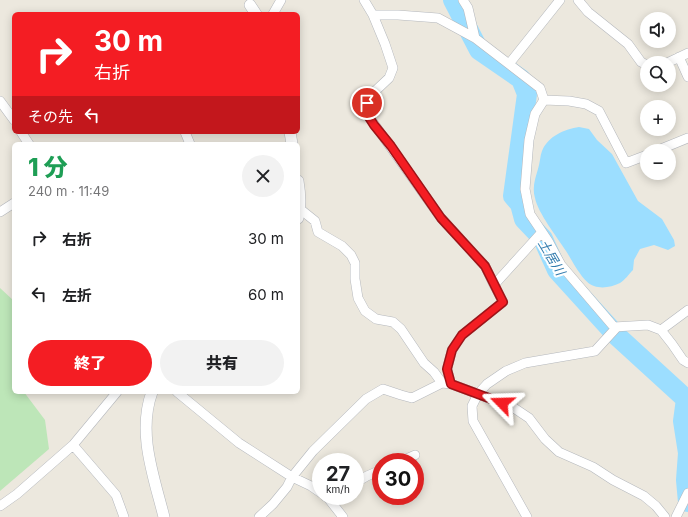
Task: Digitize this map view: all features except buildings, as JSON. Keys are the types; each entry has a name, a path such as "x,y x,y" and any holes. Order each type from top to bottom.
{"street":[{"path":"274,12 281,0"},
{"path":"364,0 373,15 393,68 389,78 372,94 367,103 367,114 441,218 485,266 503,302 462,335 452,350 447,369 446,383"},
{"path":"463,0 468,8 475,38"},
{"path":"509,64 560,0"},
{"path":"578,0 588,12 628,44 640,61"},
{"path":"373,15 438,18 475,38 509,64 540,88 544,100"},
{"path":"676,58 688,53"},
{"path":"679,57 688,77"},
{"path":"544,100 569,101 586,104 599,111 626,163 640,158"},
{"path":"544,100 535,114 529,140 525,189 530,214 548,241 561,265 614,327 648,325 661,330 683,360 688,363"},
{"path":"0,101 12,116"},
{"path":"673,144 688,138"},
{"path":"0,212 12,203"},
{"path":"300,214 315,221 318,232 342,246 351,255 355,263 355,279 358,298 365,311 376,319 393,322 401,329 424,364 446,383 514,408 528,418 545,439 559,452 592,467 644,496 656,506 665,517"},
{"path":"494,285 542,232"},
{"path":"661,330 688,310"},
{"path":"527,517 473,421 472,406 478,394 487,384 506,371 525,364 595,350 617,327"},
{"path":"259,517 273,504 287,487 292,477 313,451 366,399 383,389 401,396 412,398 446,383"},
{"path":"0,506 17,494 73,444 115,394"},
{"path":"151,394 146,419 146,438 150,461 164,517"},
{"path":"179,394 240,443 292,477 312,487"},
{"path":"73,444 116,496 124,517"},
{"path":"677,514 688,493"},
{"path":"334,505 343,517"}],"green space":[{"path":"0,288 12,299 12,394 26,394 45,420 49,449 0,491"}],"water":[{"path":"579,127 589,129 597,140 612,154 638,201 662,219 674,240 675,246 668,250 654,245 640,249 634,260 633,270 625,279 614,286 594,286 586,281 544,218 534,194 535,180 541,153 548,141 568,129"}],"waterway":[{"name":"土居川","path":"453,0 479,50 521,79 527,94 513,196 520,204 524,219 543,239 557,270 617,336 686,399 683,421 688,453 686,480 688,502"}],"route":[{"path":"367,103 367,114 374,125 391,146 441,218 485,266 503,302 462,335 452,350 447,369 451,384 502,403"}]}
